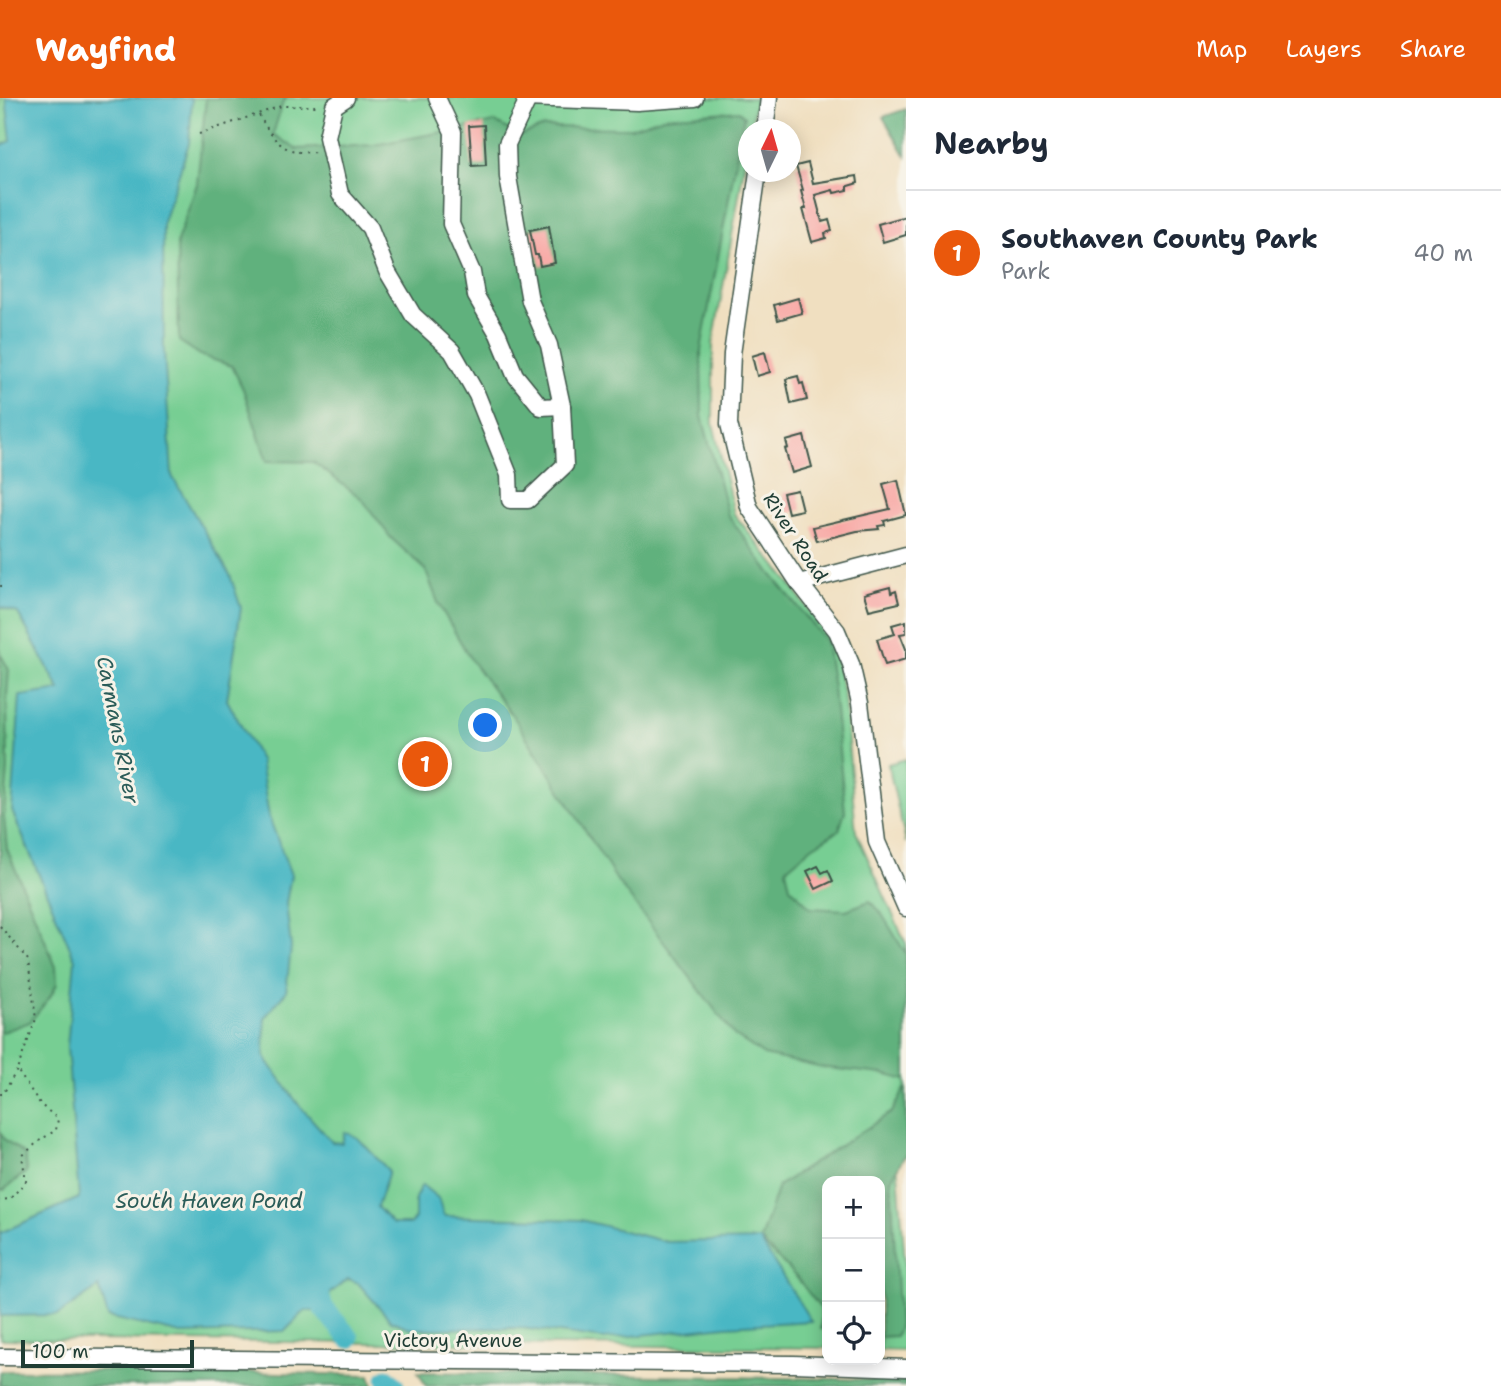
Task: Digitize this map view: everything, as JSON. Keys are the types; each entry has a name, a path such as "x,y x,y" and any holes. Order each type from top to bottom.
{"street":[{"path":"436,98 453,132 451,224 472,272 476,296 498,334 514,374 541,407 562,406"},
{"path":"340,102 327,137 340,194 370,228 387,271 413,315 452,351 477,395 509,475 510,500 528,500 565,465 562,406 549,345 530,301 508,177 508,144 526,99 637,102 695,98"},
{"path":"766,119 769,98"},
{"name":"River Road","path":"757,182 732,354 729,424 749,507 799,583 837,631 851,664 860,703 877,842 905,902"},
{"path":"799,583 906,555"},
{"name":"Victory Avenue","path":"0,1357 757,1363 906,1368"}],"path":[{"path":"199,134 281,106 340,102"},
{"path":"258,114 274,141 299,153 329,150"},
{"path":"0,926 28,960 36,1019 17,1070 3,1094 0,1094"},
{"path":"0,1200 10,1199 26,1181 22,1156 57,1130 58,1119 41,1105 17,1070"}],"green space":[{"path":"0,98 756,98 752,119 738,119 738,182 741,182 713,344 713,423 734,514 789,582 831,642 844,696 856,832 906,944 906,1156 897,1160 906,1276 906,1351 885,1350 885,1176 822,1176 822,1348 0,1339"},
{"path":"206,98 288,98 283,102 273,134 296,149 374,145 495,122 520,136 544,127 631,128 663,117 739,111 744,116 743,119 738,119 738,149 701,350 702,416 728,515 763,564 826,641 845,812 839,830 812,847 786,869 790,887 811,908 846,910 870,901 880,911 906,954 906,1080 883,1074 818,1067 764,1055 734,1035 618,882 515,719 471,660 439,605 425,569 391,538 362,499 313,462 267,461 243,389 232,366 202,356 179,341 177,242 197,184"},
{"path":"906,109 906,156 883,117"},
{"path":"0,653 9,670 8,770 4,817 7,849 56,967 57,984 30,1022 0,1033"},
{"path":"906,759 906,843 888,764"},
{"path":"906,1087 906,1153 891,1180 899,1328 896,1336 885,1337 885,1176 822,1176 821,1329 821,1309 797,1278 760,1240 778,1186 892,1112"},
{"path":"0,1131 4,1139 25,1155 27,1171 4,1190 0,1190"},
{"path":"152,1370 370,1375 373,1386 0,1386 0,1371"},
{"path":"418,1372 839,1379 906,1381 906,1386 426,1386"}],"water":[{"name":"South Haven Pond","path":"6,98 192,98 189,143 163,222 164,351 172,476 230,575 241,608 227,700 260,760 269,817 291,875 286,903 291,947 286,992 265,1017 264,1056 298,1104 332,1142 342,1143 345,1132 358,1138 389,1171 377,1207 393,1224 410,1224 415,1218 415,1198 422,1185 438,1198 444,1216 581,1220 667,1242 760,1240 811,1321 726,1326 604,1339 521,1328 413,1329 391,1321 358,1283 348,1279 329,1294 330,1302 318,1314 315,1311 305,1311 285,1331 181,1334 108,1317 99,1287 58,1315 0,1316 0,1233 79,1198 67,1047 75,960 12,811 20,696 60,690 18,613 0,607 0,146 11,141"}],"building":[{"path":"484,125 486,165 472,166 469,126"},
{"path":"808,163 813,183 857,176 858,183 848,186 848,190 834,193 833,190 815,195 822,222 829,220 832,231 825,233 826,238 812,242 803,209 806,209 801,191 801,165"},
{"path":"906,216 906,235 883,242 878,224"},
{"path":"549,226 555,263 540,266 530,230"},
{"path":"798,298 802,313 778,320 774,305"},
{"path":"765,352 770,372 757,376 752,356"},
{"path":"798,376 800,384 803,383 807,400 791,404 786,379"},
{"path":"804,436 812,467 792,473 785,449 788,448 786,441"},
{"path":"898,480 906,515 884,521 885,525 878,526 879,529 857,531 817,541 813,527 890,509 883,484"},
{"path":"797,490 802,510 788,513 783,493"},
{"path":"890,587 891,593 896,591 899,603 869,610 864,594"},
{"path":"906,621 906,633 900,634 906,649 906,659 885,665 877,639 895,634 892,625"},
{"path":"818,866 822,873 828,870 833,881 816,889 807,871"}],"waterway":[{"name":"Carmans River","path":"313,1283 324,1309 349,1338"},
{"name":"Carmans River","path":"387,1379 394,1386"}],"place":[{"name":"Southaven County Park","path":"425,764"}]}
